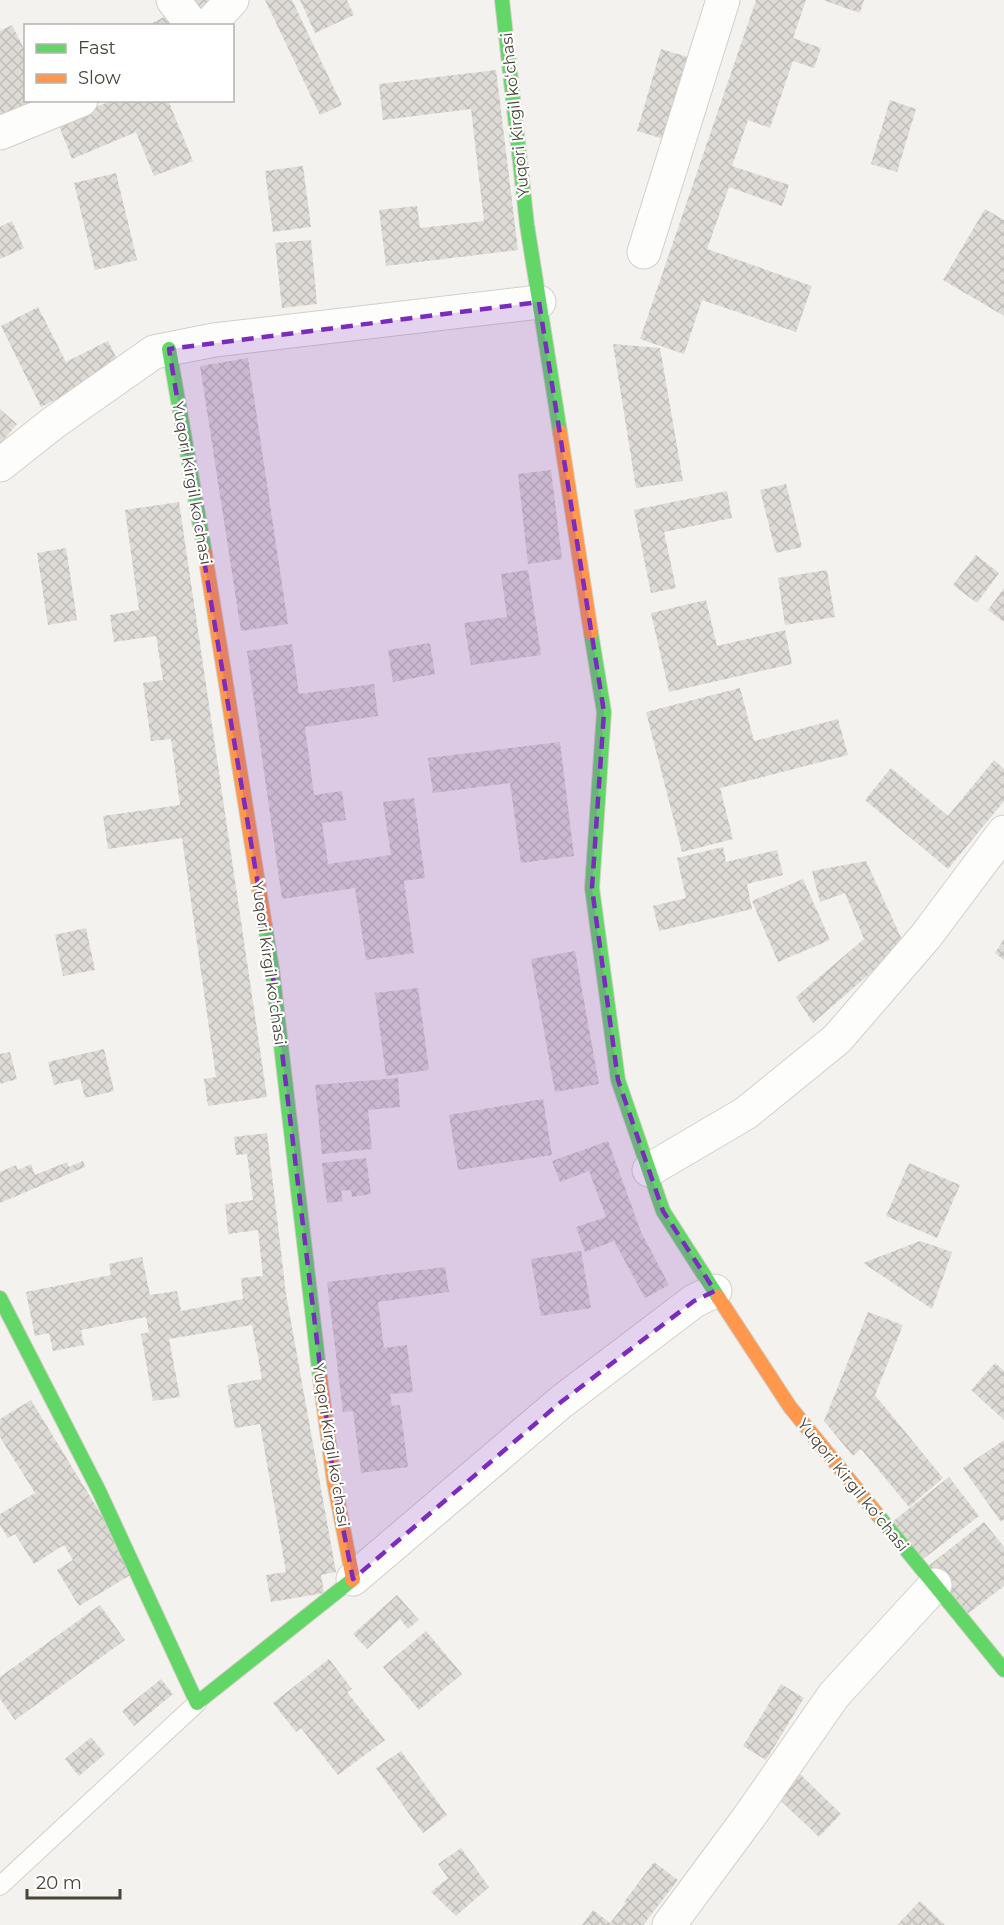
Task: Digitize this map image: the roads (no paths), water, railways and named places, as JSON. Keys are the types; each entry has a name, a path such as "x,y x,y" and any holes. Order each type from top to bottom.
{"street":[{"path":"173,0 191,24"},
{"path":"210,24 232,0"},
{"name":"Yuqori Kirgil koʻchasi","path":"502,0 526,213 604,712 592,888 618,1080 663,1211 790,1407 1004,1670"},
{"path":"644,252 723,0"},
{"path":"0,134 76,102"},
{"path":"0,465 53,423 154,352 225,338 540,302"},
{"name":"Yuqori Kirgil koʻchasi","path":"169,349 216,616 272,969 309,1292 334,1482 353,1579"},
{"path":"649,1170 746,1113 837,1040 926,936 1004,832"},
{"path":"0,1298 99,1491 197,1703 353,1579 561,1402 694,1301 715,1291"},
{"path":"669,1925 834,1695 935,1585"}],"lane":[{"path":"0,1886 197,1703"}]}
